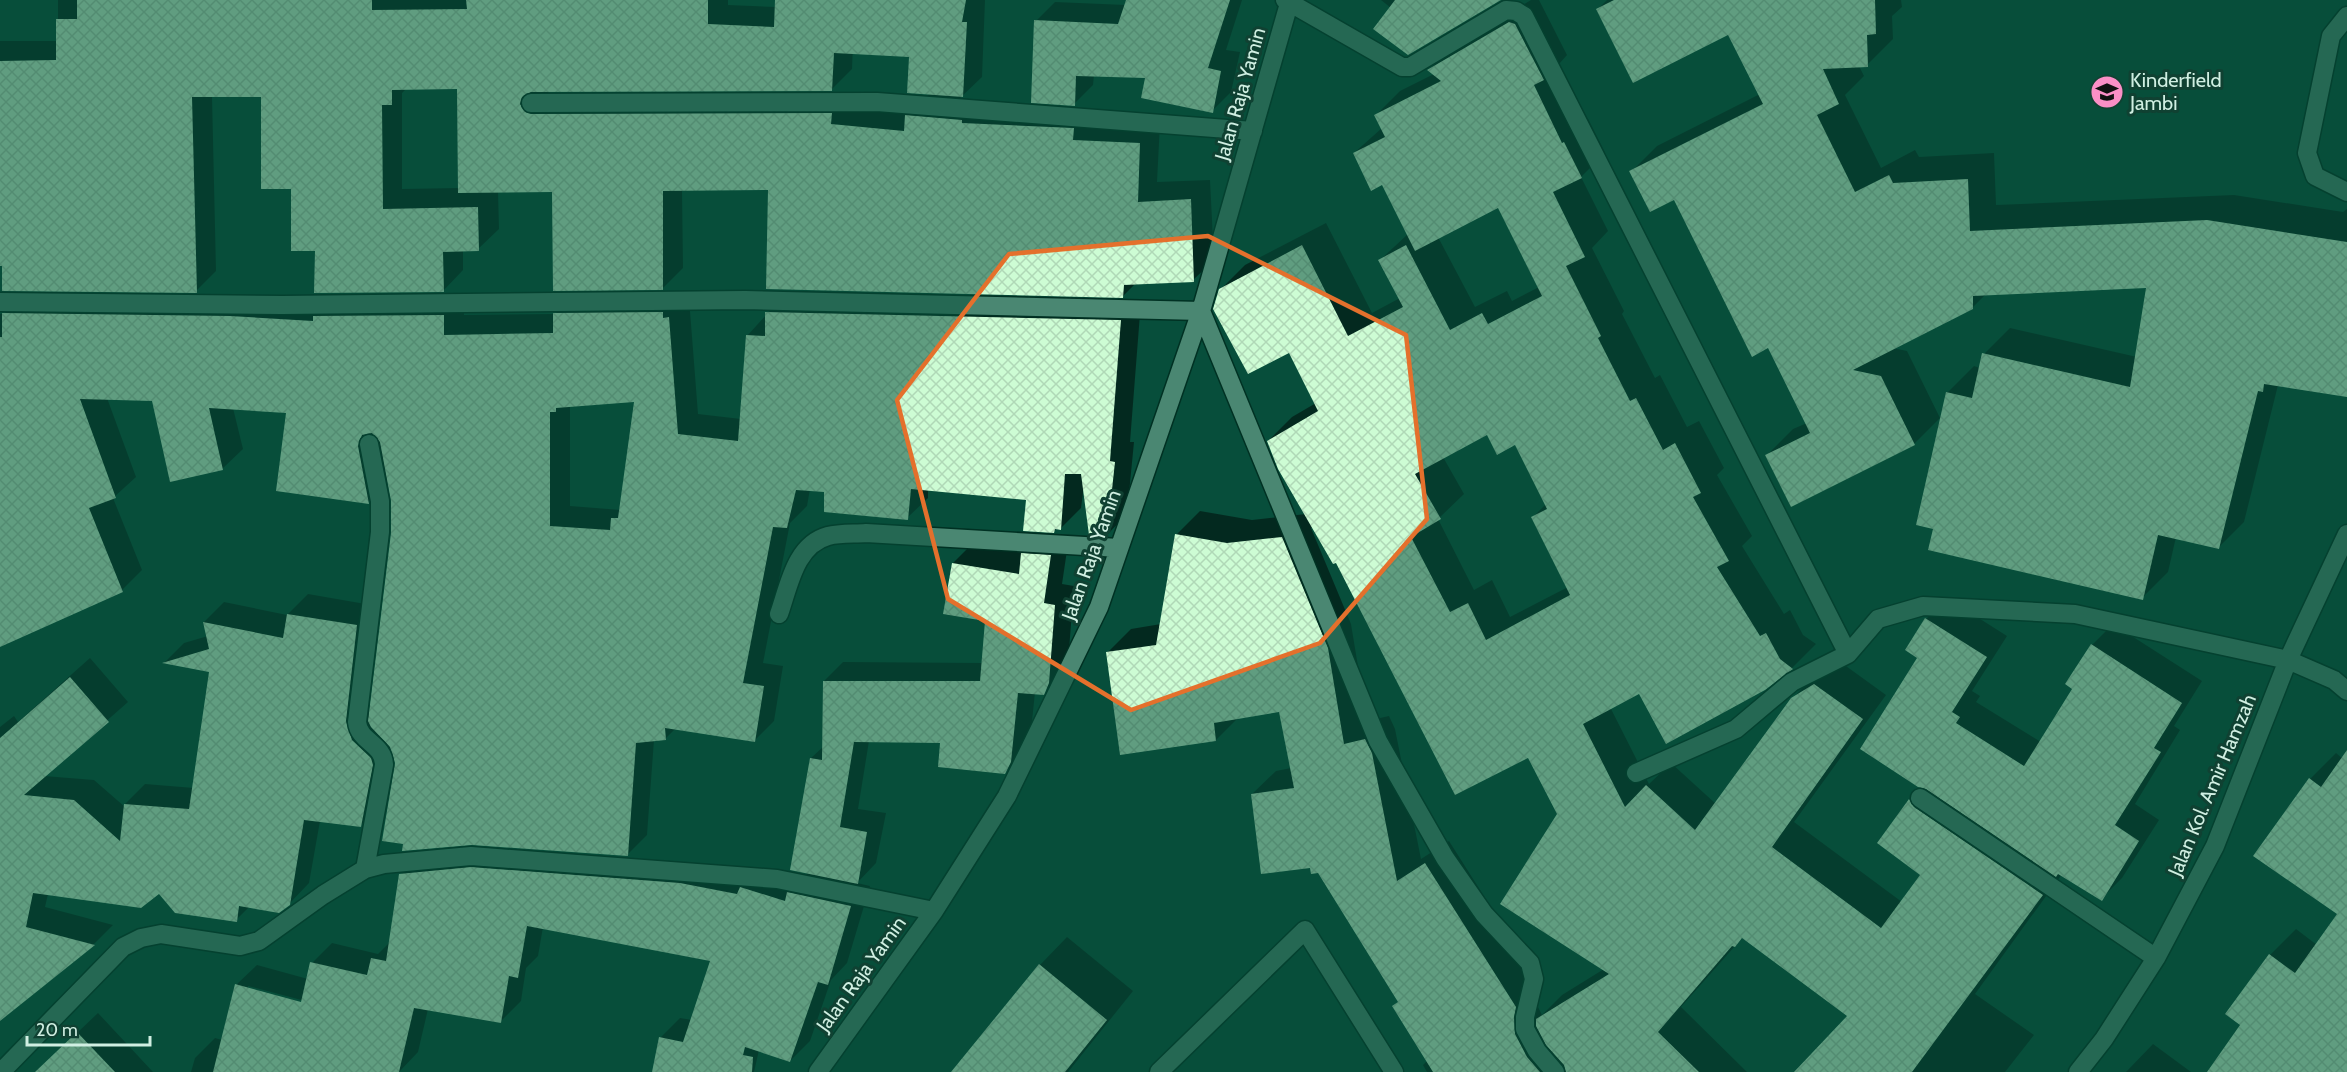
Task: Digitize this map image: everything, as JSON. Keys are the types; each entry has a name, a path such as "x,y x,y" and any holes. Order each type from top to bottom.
{"street":[{"name":"Jalan Raja Yamin","path":"818,1072 934,910 1007,796 1099,607 1201,311 1289,1"},
{"path":"1289,1 1402,67 1410,67 1506,10 1516,11 1524,16 1848,654"},
{"path":"2347,16 2331,36 2307,153 2315,176 2347,192"},
{"path":"531,103 877,102 1253,131"},
{"path":"0,302 282,304 745,300 1201,311 1378,741 1445,858 1484,914 1530,963 1534,979 1525,1017 1525,1029 1537,1051 1555,1072"},
{"path":"365,869 384,765 384,756 363,737 358,730 357,722 380,532 380,501 369,444"},
{"path":"779,614 797,561 808,548 827,536 866,532 1119,548"},
{"name":"Jalan Kol. Amir Hamzah","path":"2078,1072 2104,1039 2156,958 2215,846 2288,660 2347,534"},
{"path":"1636,773 1736,729 1792,682 1848,654 1878,619 1923,606 2075,614 2288,660 2334,680 2347,691"},
{"path":"1920,798 2156,958"},
{"path":"1,1072 123,947 141,938 161,934 240,946 259,941 322,895 365,869 384,864 471,856 765,878 934,910"},
{"path":"1159,1072 1305,930 1394,1072"},
{"path":"831,1054 839,1072"}],"highlighted area":[{"path":"1208,236 1406,335 1427,519 1320,643 1131,710 948,599 897,400 1009,254"}],"building":[{"path":"77,0 372,0 372,10 467,9 466,0 708,0 708,24 774,27 775,0 966,0 962,22 967,22 963,97 907,93 909,57 834,53 832,91 531,92 522,97 520,104 525,112 531,114 832,113 831,124 904,131 905,115 962,120 962,123 1074,128 1073,140 1140,143 1138,202 1191,199 1194,282 1124,285 1123,298 766,289 768,190 663,191 663,290 553,291 552,192 458,193 457,89 392,90 392,105 382,105 383,209 478,207 479,251 443,252 444,292 314,293 315,251 291,251 291,189 261,189 261,97 192,97 197,293 2,291 0,61 56,60 56,19 77,19"},
{"path":"1126,0 1230,0 1208,68 1221,71 1213,113 1141,98 1145,78 1076,76 1075,106 1031,103 1034,20 1118,24"},
{"path":"1395,0 1501,0 1408,55 1373,29"},
{"path":"1614,0 1875,0 1876,34 1867,35 1868,67 1823,69 1839,104 1817,115 1855,192 1889,175 1893,183 1968,179 1970,231 2207,220 2347,242 2347,397 2264,384 2263,392 2258,391 2219,549 2158,535 2143,600 1928,550 1933,529 1916,525 1946,392 1972,398 1982,353 2130,387 2146,288 1973,296 1973,309 1853,370 1881,376 1915,445 1791,507 1765,455 1810,433 1768,348 1752,357 1674,200 1650,212 1629,171 1763,104 1728,35 1633,83 1596,9"},
{"path":"1509,22 1515,24 1544,80 1534,85 1582,178 1553,192 1585,257 1566,266 1601,336 1598,338 1630,401 1636,398 1663,450 1675,443 1701,493 1693,497 1729,561 1717,567 1760,636 1766,633 1780,659 1793,669 1765,690 1666,744 1639,694 1583,724 1625,807 1646,785 1695,830 1791,698 1814,684 1863,719 1772,847 1881,928 1920,875 1877,843 1909,799 1914,807 2043,895 1912,1072 1794,1072 1847,1016 1742,938 1735,947 1732,946 1658,1032 1699,1072 1566,1072 1564,1065 1546,1045 1536,1026 1536,1019 1609,974 1500,904 1557,814 1528,758 1455,795 1336,563 1333,564 1278,469 1267,441 1318,411 1289,353 1248,374 1213,309 1219,289 1302,245 1348,336 1403,307 1378,260 1406,245 1450,330 1482,313 1488,324 1542,296 1498,208 1415,251 1382,185 1371,191 1353,153 1385,137 1374,115 1441,81 1427,70","holes":["1487,435 1497,455 1515,445 1547,509 1531,517 1570,595 1486,640 1468,603 1450,612 1411,537 1441,519 1415,474"]},
{"path":"663,312 663,318 669,317 678,434 738,441 746,335 765,336 765,312 1121,320 1110,461 1115,462 1107,536 1089,535 1081,474 1065,474 1061,530 1055,529 1054,533 1023,531 1026,500 911,489 908,520 824,512 824,492 796,490 787,528 773,527 743,683 764,686 755,742 665,728 666,740 636,743 628,856 472,845 402,851 403,844 382,841 395,763 390,747 368,721 391,533 391,501 380,442 372,433 362,435 358,446 369,504 276,491 286,413 209,408 223,470 170,482 152,401 80,399 116,498 89,508 123,592 0,647 0,337 2,337 2,313 230,316 313,321 313,316 444,315 444,335 553,333 553,313","holes":["634,402 618,518 611,518 610,530 550,526 550,412 556,412 556,408"]},
{"path":"1175,534 1227,543 1282,537 1328,648 1344,744 1365,739 1372,753 1397,881 1425,863 1516,1007 1515,1034 1527,1057 1540,1072 1433,1072 1392,1006 1398,1002 1318,873 1311,874 1310,868 1261,874 1251,794 1294,788 1279,712 1214,723 1216,741 1120,755 1106,652 1156,645"},
{"path":"1021,553 1051,555 1044,603 1055,605 1049,683 1044,695 1018,693 1011,762 1005,774 938,767 940,743 854,742 840,827 867,832 858,884 790,870 810,758 822,760 823,681 980,681 985,621 943,614 952,563 1019,574"},
{"path":"287,614 357,625 346,721 352,740 371,758 373,765 361,827 304,820 290,905 279,913 239,906 237,922 175,913 159,894 141,908 33,893 26,927 95,945 0,1021 0,738 70,677 109,722 24,795 74,800 120,841 124,804 189,809 209,672 162,663 209,649 203,622 283,638"},
{"path":"1925,618 1987,657 1952,712 1960,717 1956,723 2024,766 2072,689 2065,684 2091,644 2182,703 2154,748 2161,752 2115,825 2139,841 2102,901 2058,874 2056,877 1926,789 1918,787 1860,749 1917,658 1905,650"},
{"path":"2347,750 2347,1072 2207,1072 2240,1025 2225,1014 2269,954 2295,973 2337,914 2253,856 2309,778 2321,787"},
{"path":"471,867 680,883 737,894 740,887 785,901 787,892 851,906 828,985 818,982 790,1062 745,1047 743,1055 753,1057 752,1072 652,1072 659,1037 683,1042 710,961 527,926 518,978 509,976 501,1023 414,1008 399,1072 213,1072 235,984 301,1002 310,962 367,975 371,958 386,961 399,874"},
{"path":"1039,964 1107,1020 1065,1072 951,1072"},
{"path":"77,1032 115,1072 35,1072"}],"place":[{"name":"Kinderfield Jambi","path":"2107,92"}]}
